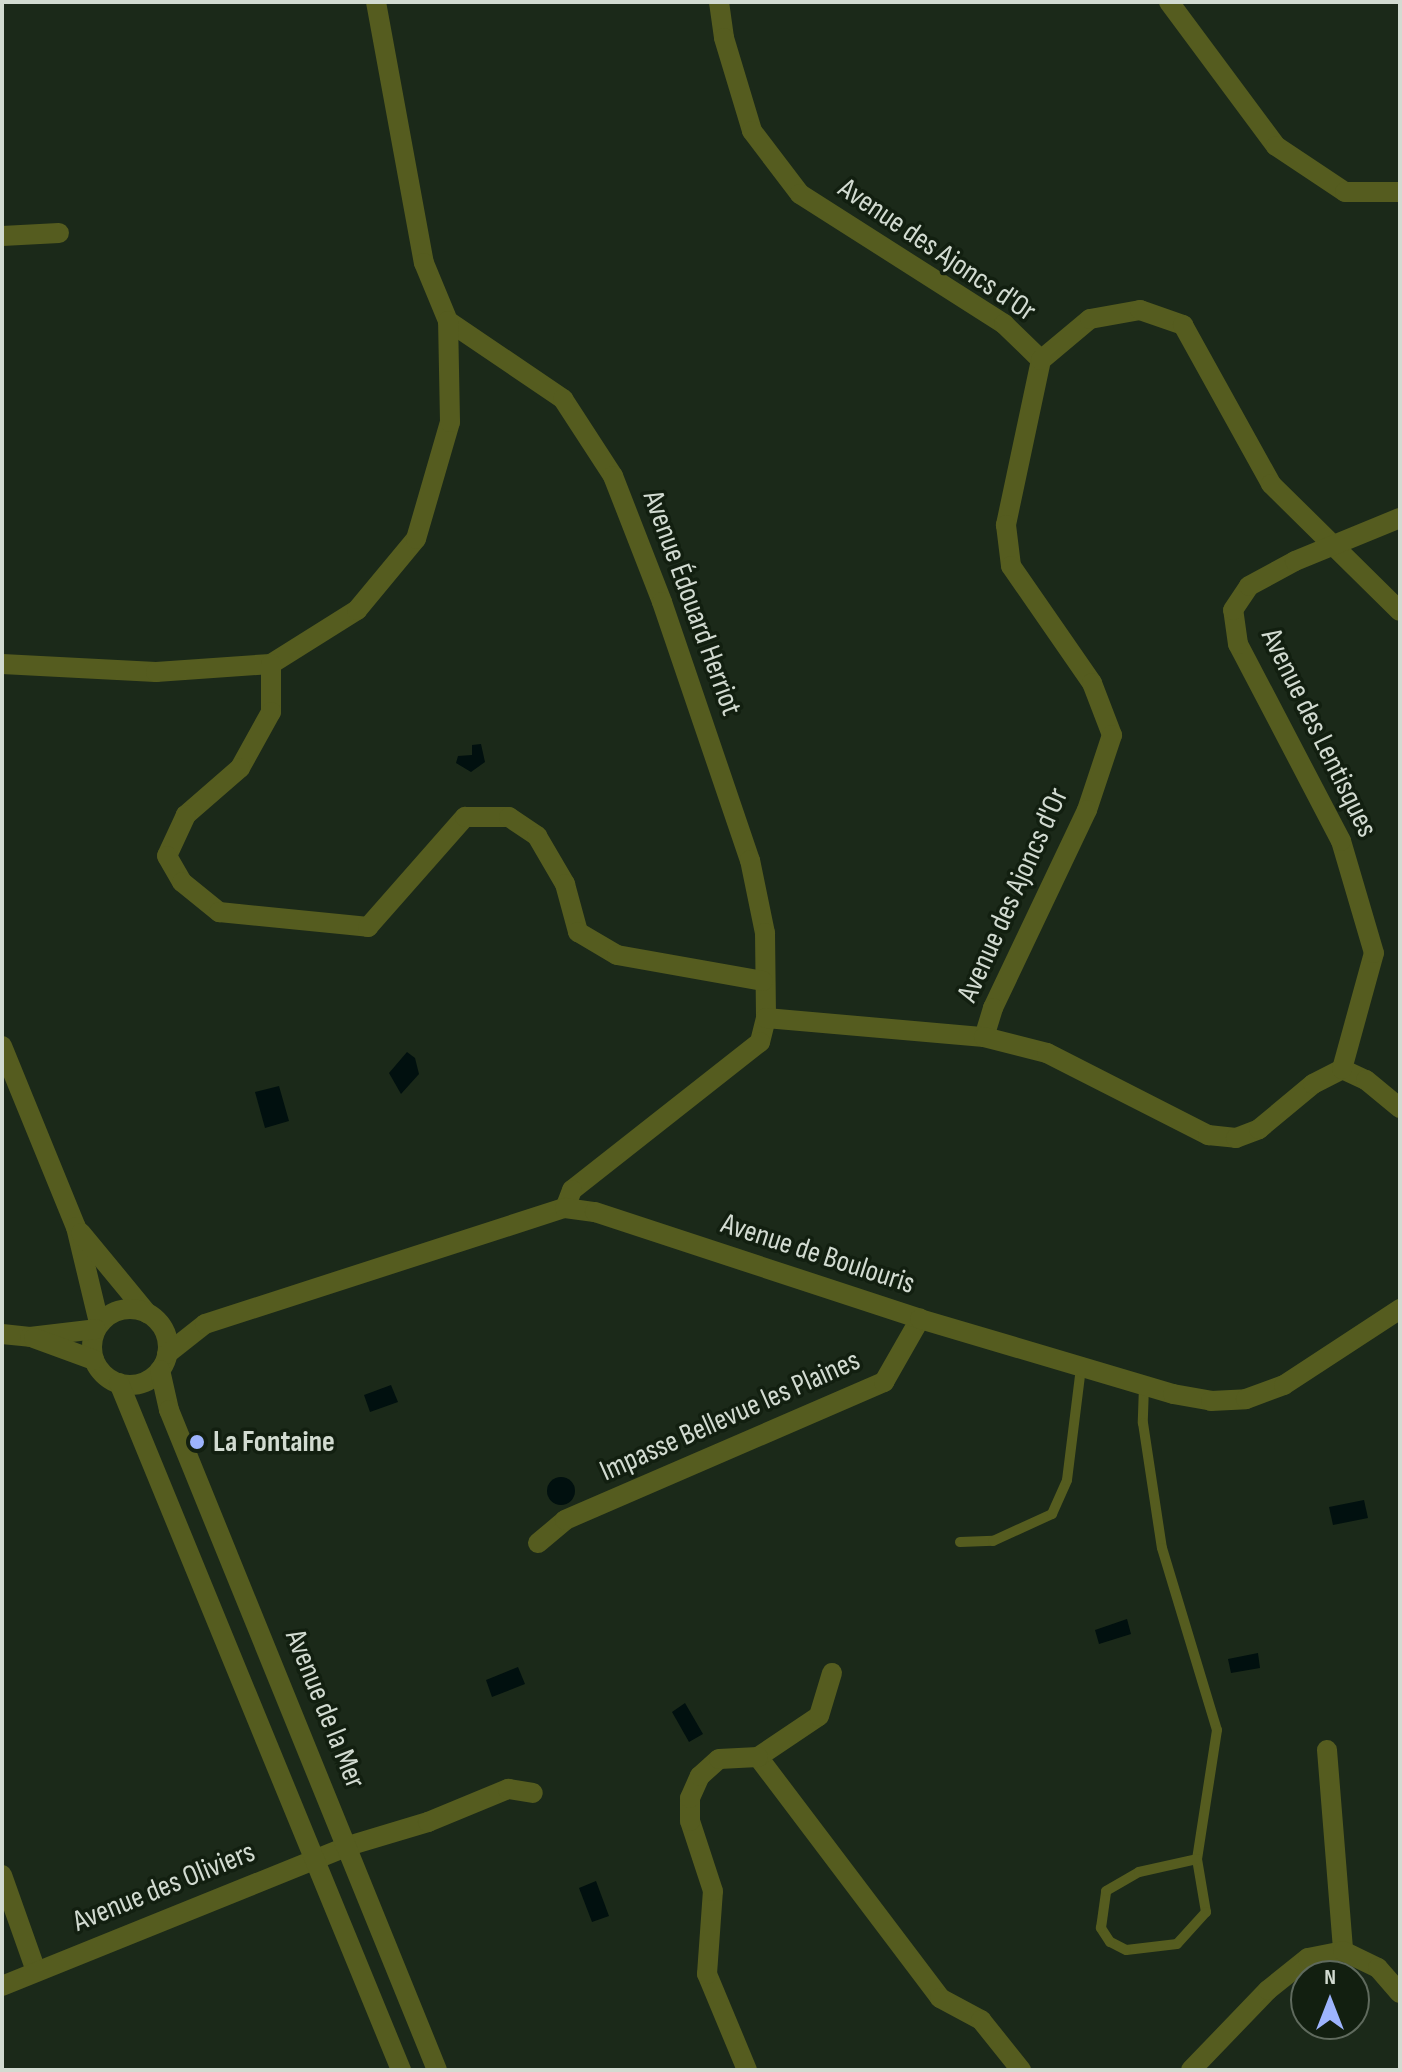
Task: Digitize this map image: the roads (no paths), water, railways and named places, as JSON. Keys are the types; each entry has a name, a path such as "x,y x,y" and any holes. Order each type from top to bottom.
{"street":[{"path":"2,664 156,672 271,664 357,610 416,539 450,422 448,321 424,263 376,2"},
{"name":"Avenue des Ajoncs d'Or","path":"719,2 724,38 752,131 800,194 1004,324 1041,360 1006,525 1011,566 1092,683 1112,735 1087,810 993,1008 984,1037"},
{"path":"1169,2 1276,146 1345,192 1400,192"},
{"path":"2,236 59,233"},
{"path":"1041,360 1090,319 1140,310 1183,325 1218,381 1245,445 1262,471 1330,547 1400,611"},
{"name":"Avenue Édouard Herriot","path":"448,321 563,399 613,476 662,602 750,860 765,933 763,981 766,1018"},
{"name":"Avenue des Lentisques","path":"1342,1069 1374,953 1341,841 1238,644 1233,610 1249,586 1400,518"},
{"path":"271,664 271,712 240,768 186,815 167,856 182,882 219,912 368,927 465,817 509,817 537,836 565,884 578,932 617,955 763,981"},
{"path":"565,1208 572,1190 760,1042 766,1018 984,1037 1047,1053 1208,1135 1236,1138 1259,1129 1313,1084 1342,1069 1366,1080 1400,1108"},
{"path":"2,1046 76,1227 98,1326 94,1360"},
{"name":"Avenue de Boulouris","path":"164,1362 205,1324 565,1208 595,1212 920,1319 1144,1386 1211,1401 1246,1399 1284,1385 1400,1309"},
{"path":"76,1227 153,1317 164,1362 141,1383 119,1383"},
{"path":"30,1337 98,1326 121,1310 153,1317"},
{"name":"Avenue de Boulouris","path":"153,1317 205,1324"},
{"name":"Impasse Bellevue les Plaines","path":"538,1543 565,1520 884,1382 920,1319"},
{"path":"2,1334 30,1337 94,1360 119,1383 312,1860 401,2070"},
{"name":"Avenue de la Mer","path":"164,1362 169,1410 437,2070"},
{"path":"747,2070 707,1974 713,1891 690,1821 690,1798 700,1776 719,1759 758,1757 819,1716 832,1673"},
{"path":"1327,1750 1343,1951"},
{"path":"758,1757 940,1998 981,2020 1021,2070"},
{"name":"Avenue des Oliviers","path":"2,1986 348,1846 428,1822 508,1789 533,1793"},
{"path":"2,1875 36,1971"},
{"path":"1191,2070 1268,1990 1308,1958 1343,1951 1378,1968 1400,1993"}],"lane":[{"path":"960,1542 993,1541 1052,1514 1067,1480 1081,1367"},
{"path":"1144,1386 1143,1423 1162,1548 1217,1730 1197,1859 1206,1912 1197,1927 1177,1944 1150,1951 1126,1950 1110,1942 1101,1928 1106,1891 1139,1872 1197,1859"}],"place":[{"name":"La Fontaine","path":"197,1442"}]}
